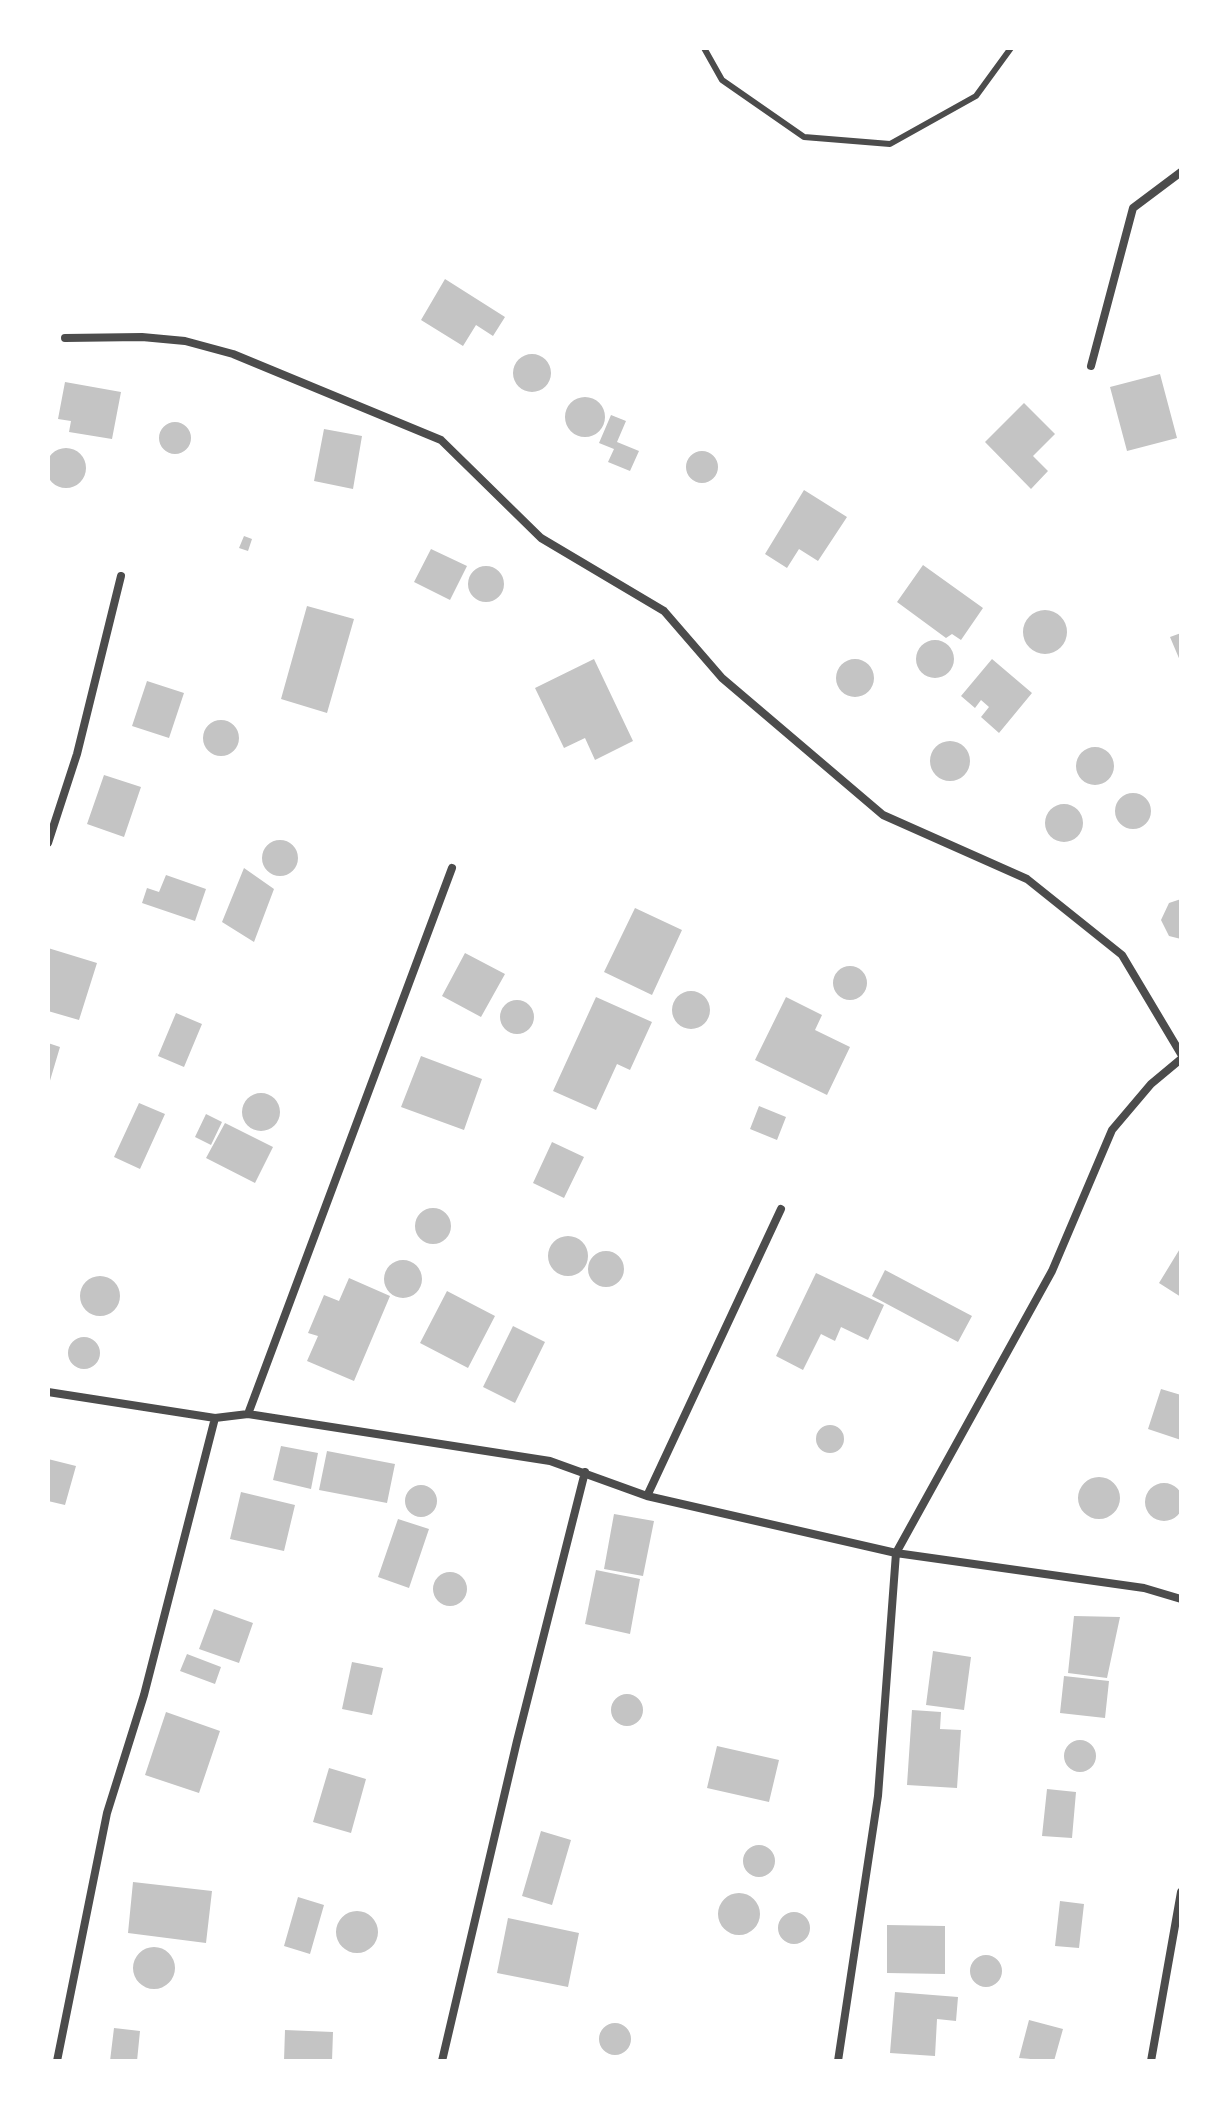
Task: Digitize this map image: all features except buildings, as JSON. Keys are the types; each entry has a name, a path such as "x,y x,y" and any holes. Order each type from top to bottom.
{"street":[{"path":"1091,366 1133,208 1181,172"},
{"path":"65,338 142,337 185,341 233,354 441,440 541,538 664,611 722,678 883,815 1027,879 1122,955 1181,1056 1151,1084 1112,1130 1052,1271 896,1553 878,1796 838,2061"},
{"path":"48,843 77,754 121,576"},
{"path":"248,1414 452,868"},
{"path":"647,1496 781,1209"},
{"path":"48,1392 215,1418 248,1414 550,1461 647,1496 896,1553 1144,1588 1181,1599"},
{"path":"57,2061 107,1813 144,1695 215,1418"},
{"path":"442,2061 517,1741 585,1472"},
{"path":"1151,2061 1181,1892"}],"lane":[{"path":"704,48 722,80 804,137 890,144 976,96 1011,48"}]}
